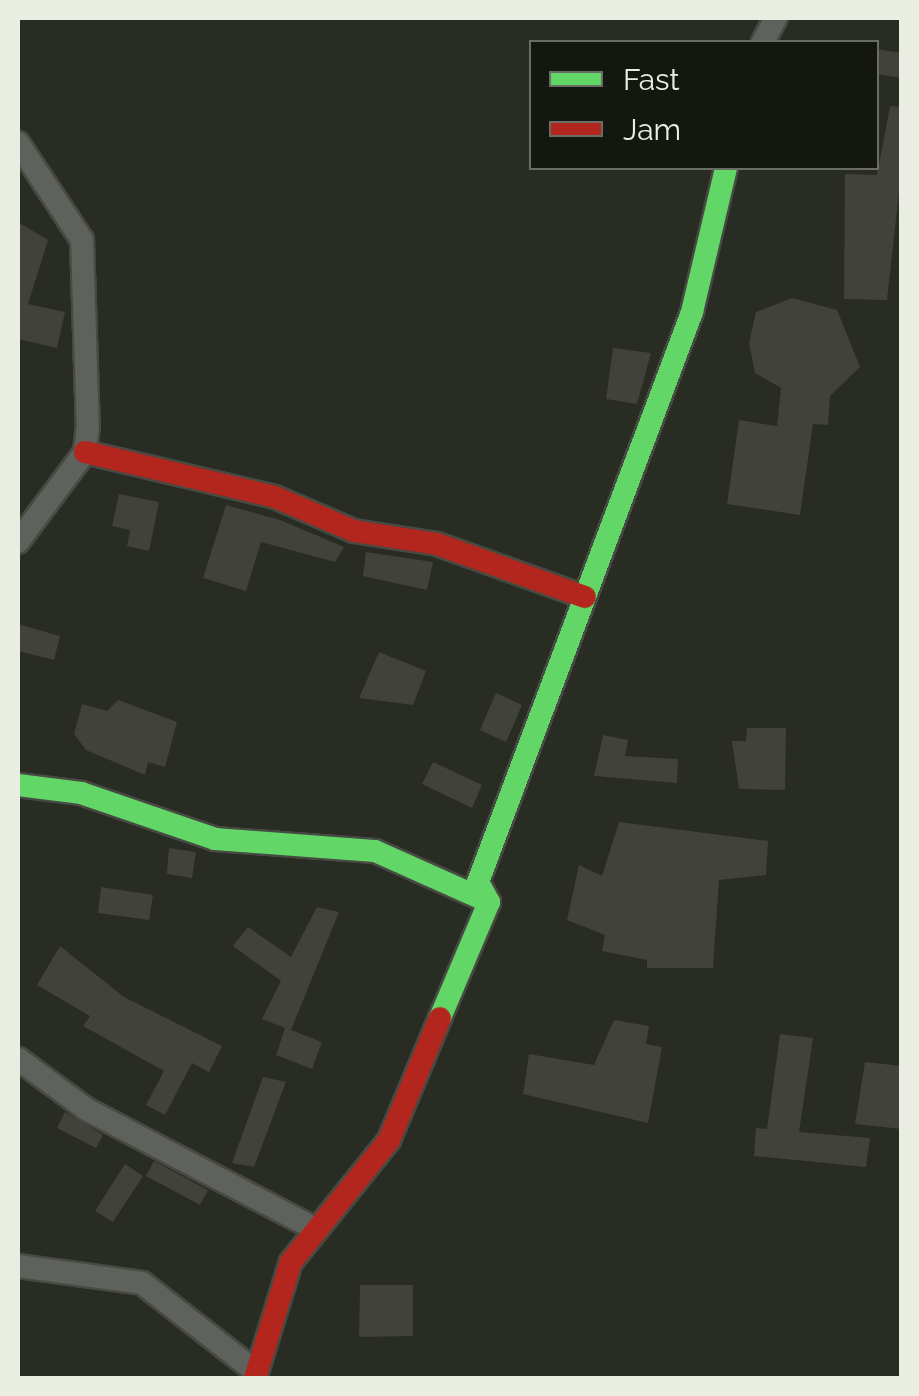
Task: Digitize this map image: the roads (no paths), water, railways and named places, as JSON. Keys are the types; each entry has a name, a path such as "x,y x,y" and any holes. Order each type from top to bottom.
{"street":[{"path":"764,40 776,18"},
{"path":"18,143 82,240 85,452 18,542"},
{"path":"489,902 478,882 692,312 726,170"},
{"path":"85,452 275,497 354,532 438,544 585,597"},
{"path":"18,785 80,793 215,839 374,851 489,902"},
{"path":"18,1266 160,1290 255,1375 283,1279 312,1227 389,1140 489,902"},
{"path":"18,1059 86,1108 312,1227"}]}
